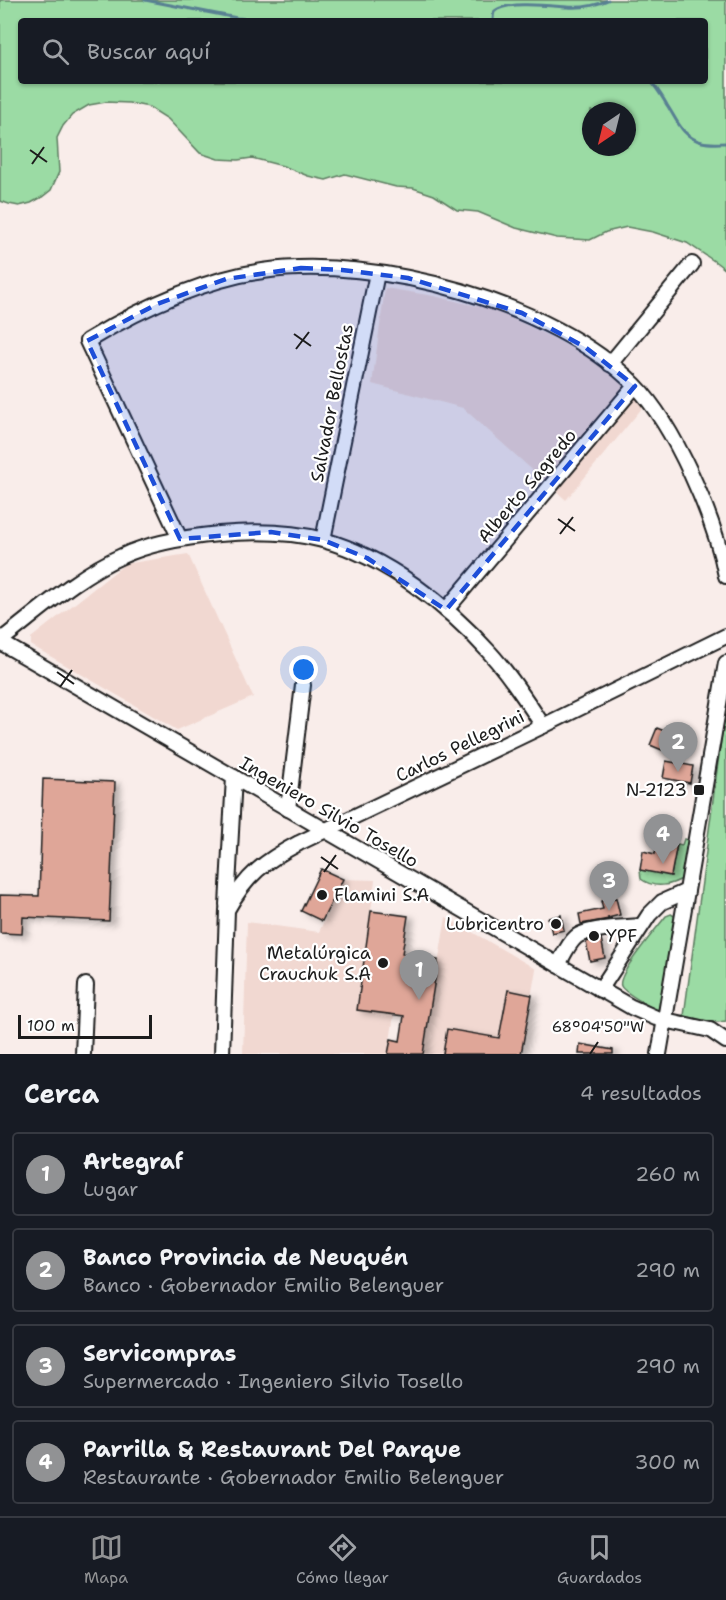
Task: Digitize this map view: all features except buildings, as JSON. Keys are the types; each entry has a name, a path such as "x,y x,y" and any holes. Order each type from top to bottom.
{"street":[{"path":"610,364 692,264"},
{"path":"180,539 87,341 119,322 157,304 226,279 301,268 377,273 445,287 522,313 557,330 610,364 635,386 656,410 671,436 699,493 724,555 726,576"},
{"name":"Salvador Bellostas","path":"323,540 377,273"},
{"name":"Alberto Sagredo","path":"446,610 635,386"},
{"path":"0,642 98,568 123,555 150,546 180,539 237,532 271,532 323,540 352,551 394,572 446,610 491,654 543,726"},
{"name":"Carlos Pellegrini","path":"227,910 245,880 283,851 726,636"},
{"name":"Ingeniero Silvio Tosello","path":"0,642 639,1012 710,1030 726,1041"},
{"path":"659,1054 726,663"},
{"path":"288,809 303,685"},
{"name":"Carlos Pellegrini","path":"222,1054 234,777"},
{"path":"600,990 649,915 662,902 687,891"},
{"path":"558,965 580,934 609,928 641,927"},
{"path":"83,1054 86,985"},
{"name":"Ingeniero Silvio Tosello","path":"710,1030 726,1027"}],"highlighted area":[{"path":"301,268 342,270 408,278 522,313 585,347 635,386 446,610 367,558 323,540 271,532 180,539 87,341 157,304 226,279"}],"shaded area":[{"path":"385,288 434,296 494,310 555,339 590,359 648,401 566,500 463,408 372,384"},
{"path":"188,554 253,697 177,730 31,645 31,638 125,564"},
{"path":"343,879 375,880 358,1010 394,1015 388,1054 243,1054 247,922 319,932"},
{"path":"446,917 536,969 521,1054 423,1054"}],"green space":[{"path":"0,0 726,0 726,270 687,243 653,232 627,227 606,232 590,240 557,238 516,228 478,212 457,210 434,195 413,188 396,187 345,174 326,180 252,158 218,159 200,153 168,119 149,107 129,103 106,102 89,105 72,115 57,138 59,172 51,190 31,203 19,206 0,201"},
{"path":"726,703 726,1021 718,1022 684,1016"},
{"path":"684,839 692,841 685,877 674,883 663,885 651,884 641,879 640,870 671,875 677,844 682,845"},
{"path":"671,914 676,917 661,1009 656,1010 627,992 621,986 621,980 639,951 666,916"}],"waterway":[{"path":"145,0 237,18"},
{"path":"493,18 494,12 508,6 578,7 608,0"},
{"path":"653,84 685,132 695,140 705,143 726,143"}],"place":[{"name":"Banco Provincia de Neuquén","path":"678,772"},
{"name":"N-2123","path":"699,790"},
{"name":"Parrilla & Restaurant Del Parque","path":"663,864"},
{"name":"Flamini S.A","path":"322,895"},
{"name":"Servicompras","path":"609,911"},
{"name":"Lubricentro","path":"556,924"},
{"name":"YPF","path":"594,936"},
{"name":"Metalúrgica Crauchuk S.A","path":"383,963"},
{"name":"Artegraf","path":"419,1000"}]}
